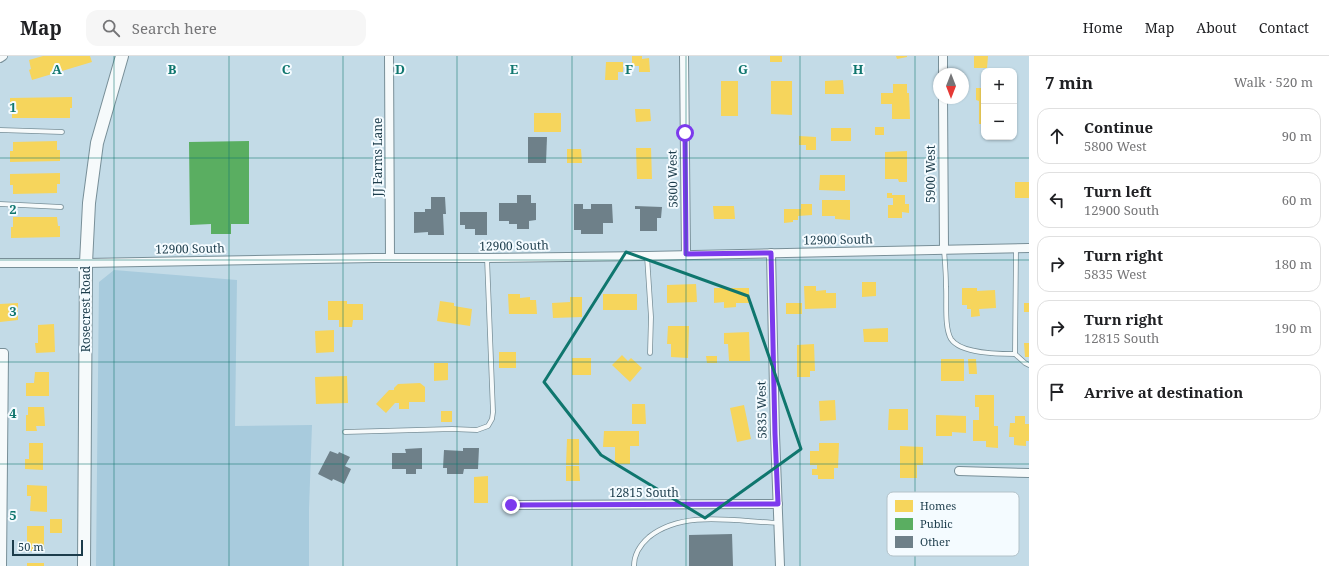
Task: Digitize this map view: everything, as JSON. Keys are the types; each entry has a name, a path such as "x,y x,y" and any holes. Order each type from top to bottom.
{"main road":[{"name":"Rosecrest Road","path":"84,566 86,263 89,203 97,143 122,56"}],"street":[{"name":"JJ Farms Lane","path":"389,56 390,258"},
{"name":"5800 West","path":"684,56 686,254"},
{"path":"943,56 943,68"},
{"name":"5900 West","path":"943,104 944,249"},
{"name":"12900 South","path":"0,263 647,256 1029,248"},
{"name":"5835 West","path":"771,253 775,434 780,566"},
{"path":"2,353 2,566"},
{"path":"959,471 1029,473"},
{"name":"12815 South","path":"511,505 778,504"}],"lane":[{"path":"0,130 62,132"},
{"path":"0,204 61,207"},
{"path":"944,249 948,326 951,338 956,344 965,348 981,352 1015,354 1029,365"},
{"path":"1015,354 1016,249"},
{"path":"647,256 651,317 650,353"},
{"path":"345,432 452,429 477,430 488,426 492,419 493,412 487,258"},
{"path":"634,566 634,561 641,544 656,532 682,522 721,518 779,523"}],"highlighted area":[{"path":"626,252 748,296 801,449 705,518 601,455 544,382"}],"shaded area":[{"path":"114,270 237,280 235,426 312,425 309,509 309,566 96,566 99,282"}],"building: Homes":[{"path":"43,56 90,56 92,62 32,80 29,70 31,69 29,60"},
{"path":"632,56 642,56 642,59 649,58 650,72 639,72 639,66 632,66"},
{"path":"770,56 782,56 782,62 770,62"},
{"path":"896,56 907,56 907,57 897,59"},
{"path":"974,56 988,56 987,68 974,68"},
{"path":"606,62 623,62 623,72 618,72 618,80 605,80"},
{"path":"843,80 844,94 825,94 825,81"},
{"path":"721,81 738,81 738,116 721,116"},
{"path":"771,81 792,81 792,115 771,114"},
{"path":"893,84 907,84 907,93 909,93 910,119 892,119 892,104 881,104 881,93 893,93"},
{"path":"976,88 981,88 981,124 979,124 979,101 976,100"},
{"path":"72,97 70,118 12,118 10,98"},
{"path":"635,109 650,109 651,121 636,122"},
{"path":"534,113 561,113 561,132 534,132"},
{"path":"875,127 884,127 884,135 875,135"},
{"path":"831,128 851,128 851,141 831,141"},
{"path":"799,136 816,137 816,150 806,150 806,145 799,145"},
{"path":"57,141 57,150 60,150 60,161 10,162 10,151 13,151 13,142"},
{"path":"636,148 651,148 652,179 637,179"},
{"path":"567,149 581,149 582,163 567,163"},
{"path":"907,151 907,182 899,182 898,179 885,179 885,152"},
{"path":"60,173 60,184 57,184 57,193 13,194 13,185 10,185 10,174"},
{"path":"820,175 845,175 845,191 819,190"},
{"path":"1015,182 1029,182 1029,198 1015,198"},
{"path":"887,193 892,193 892,195 905,195 905,204 909,204 909,213 902,212 902,218 888,218 888,205 893,205 893,198 887,198"},
{"path":"822,200 850,200 850,220 835,219 835,216 822,216"},
{"path":"801,204 812,204 812,215 798,216 798,220 784,223 784,209 801,209"},
{"path":"713,206 734,206 735,219 714,219"},
{"path":"13,217 57,217 58,226 60,226 60,237 11,238"},
{"path":"862,282 876,282 876,296 862,297"},
{"path":"696,284 697,302 667,303 667,285"},
{"path":"804,286 816,286 816,291 826,290 826,293 836,293 836,308 805,309"},
{"path":"714,288 749,288 749,303 736,303 736,307 724,308 724,302 714,303"},
{"path":"962,288 977,288 977,291 995,290 996,308 979,309 980,316 971,317 971,309 967,309 967,305 962,305"},
{"path":"508,294 520,294 520,298 530,297 530,300 536,300 537,314 509,314"},
{"path":"603,294 637,294 637,310 603,310"},
{"path":"570,297 582,297 582,317 553,318 552,303 570,302"},
{"path":"328,301 347,301 347,304 363,304 363,320 353,320 352,327 339,327 339,320 328,320"},
{"path":"440,301 454,303 454,306 472,309 470,326 437,321"},
{"path":"18,303 18,320 0,322 0,304"},
{"path":"786,303 802,303 802,314 786,314"},
{"path":"1024,303 1029,303 1029,312 1024,312"},
{"path":"54,324 55,352 36,353 35,343 38,343 38,325"},
{"path":"668,326 689,326 688,358 671,357 671,344 667,344"},
{"path":"888,328 888,342 864,342 863,329"},
{"path":"334,330 334,352 316,353 315,331"},
{"path":"749,332 750,361 729,361 728,344 724,344 724,333"},
{"path":"1024,343 1029,343 1029,357 1025,357"},
{"path":"814,344 815,371 810,371 810,377 797,377 797,345"},
{"path":"499,352 516,352 516,368 499,368"},
{"path":"622,355 628,361 631,358 642,368 630,382 612,365"},
{"path":"706,356 717,356 717,363 707,363"},
{"path":"572,358 591,358 591,375 572,375"},
{"path":"941,359 964,359 964,381 941,381"},
{"path":"968,359 976,359 977,374 969,374"},
{"path":"434,363 448,363 448,380 434,381"},
{"path":"35,372 49,372 49,396 26,396 26,383 34,383"},
{"path":"347,376 348,403 316,404 315,377"},
{"path":"420,383 425,387 425,402 409,402 409,409 399,409 399,403 395,403 386,413 376,404 389,390 394,390 398,384"},
{"path":"975,395 994,395 994,426 998,426 998,448 986,447 986,441 973,441 973,420 979,420 979,407 975,407"},
{"path":"835,400 836,420 820,421 819,401"},
{"path":"632,404 645,404 646,424 632,424"},
{"path":"744,405 751,439 737,442 730,408"},
{"path":"28,407 44,407 45,426 36,426 37,431 26,431 26,415 28,415"},
{"path":"889,409 908,409 908,430 888,430"},
{"path":"441,411 452,411 452,422 441,422"},
{"path":"936,415 966,416 966,433 952,432 952,436 936,436"},
{"path":"1015,416 1025,416 1025,424 1029,424 1029,441 1026,441 1026,446 1014,445 1014,437 1009,437 1010,423 1015,423"},
{"path":"604,431 639,431 639,446 630,446 630,464 615,464 615,447 603,447"},
{"path":"567,439 579,439 579,465 566,465"},
{"path":"29,443 43,443 43,470 25,469 25,459 29,459"},
{"path":"819,443 839,443 838,468 834,468 834,479 818,479 818,475 812,475 812,469 817,469 817,465 810,465 810,451 819,451"},
{"path":"900,446 923,447 923,465 917,465 917,478 900,478"},
{"path":"566,466 579,466 580,481 566,481"},
{"path":"488,476 488,503 474,503 474,477"},
{"path":"27,485 47,486 47,512 30,511 31,496 27,496"},
{"path":"50,519 62,519 62,533 50,533"},
{"path":"27,526 44,526 44,551 27,551"},
{"path":"27,563 44,563 44,566 27,566"}],"building: Public":[{"path":"249,141 249,224 231,224 231,234 211,234 211,224 190,225 189,142"}],"building: Other":[{"path":"528,137 547,137 546,163 528,163"},
{"path":"517,195 531,195 531,203 536,203 536,220 529,221 529,229 517,229 517,224 509,224 509,221 499,221 499,203 517,203"},
{"path":"431,197 445,197 446,214 443,214 444,235 428,235 428,232 414,233 414,212 425,212 425,209 431,209"},
{"path":"574,204 583,204 583,209 591,209 591,204 612,204 613,223 603,223 603,234 581,234 581,230 574,230"},
{"path":"635,206 662,207 661,218 657,218 657,231 640,231 640,209 635,209"},
{"path":"460,212 487,212 487,235 475,235 475,229 465,229 465,225 460,225"},
{"path":"422,448 422,469 416,469 416,474 406,474 406,469 392,469 392,453 406,453 405,449"},
{"path":"463,448 479,448 478,469 464,469 463,474 447,474 447,468 443,468 444,450 463,451"},
{"path":"330,451 338,454 339,452 350,457 345,466 351,469 344,484 333,479 332,481 318,474"},
{"path":"732,534 733,566 689,566 689,535"}],"route":[{"path":"511,505 778,504 771,253 686,254 685,133"}]}
